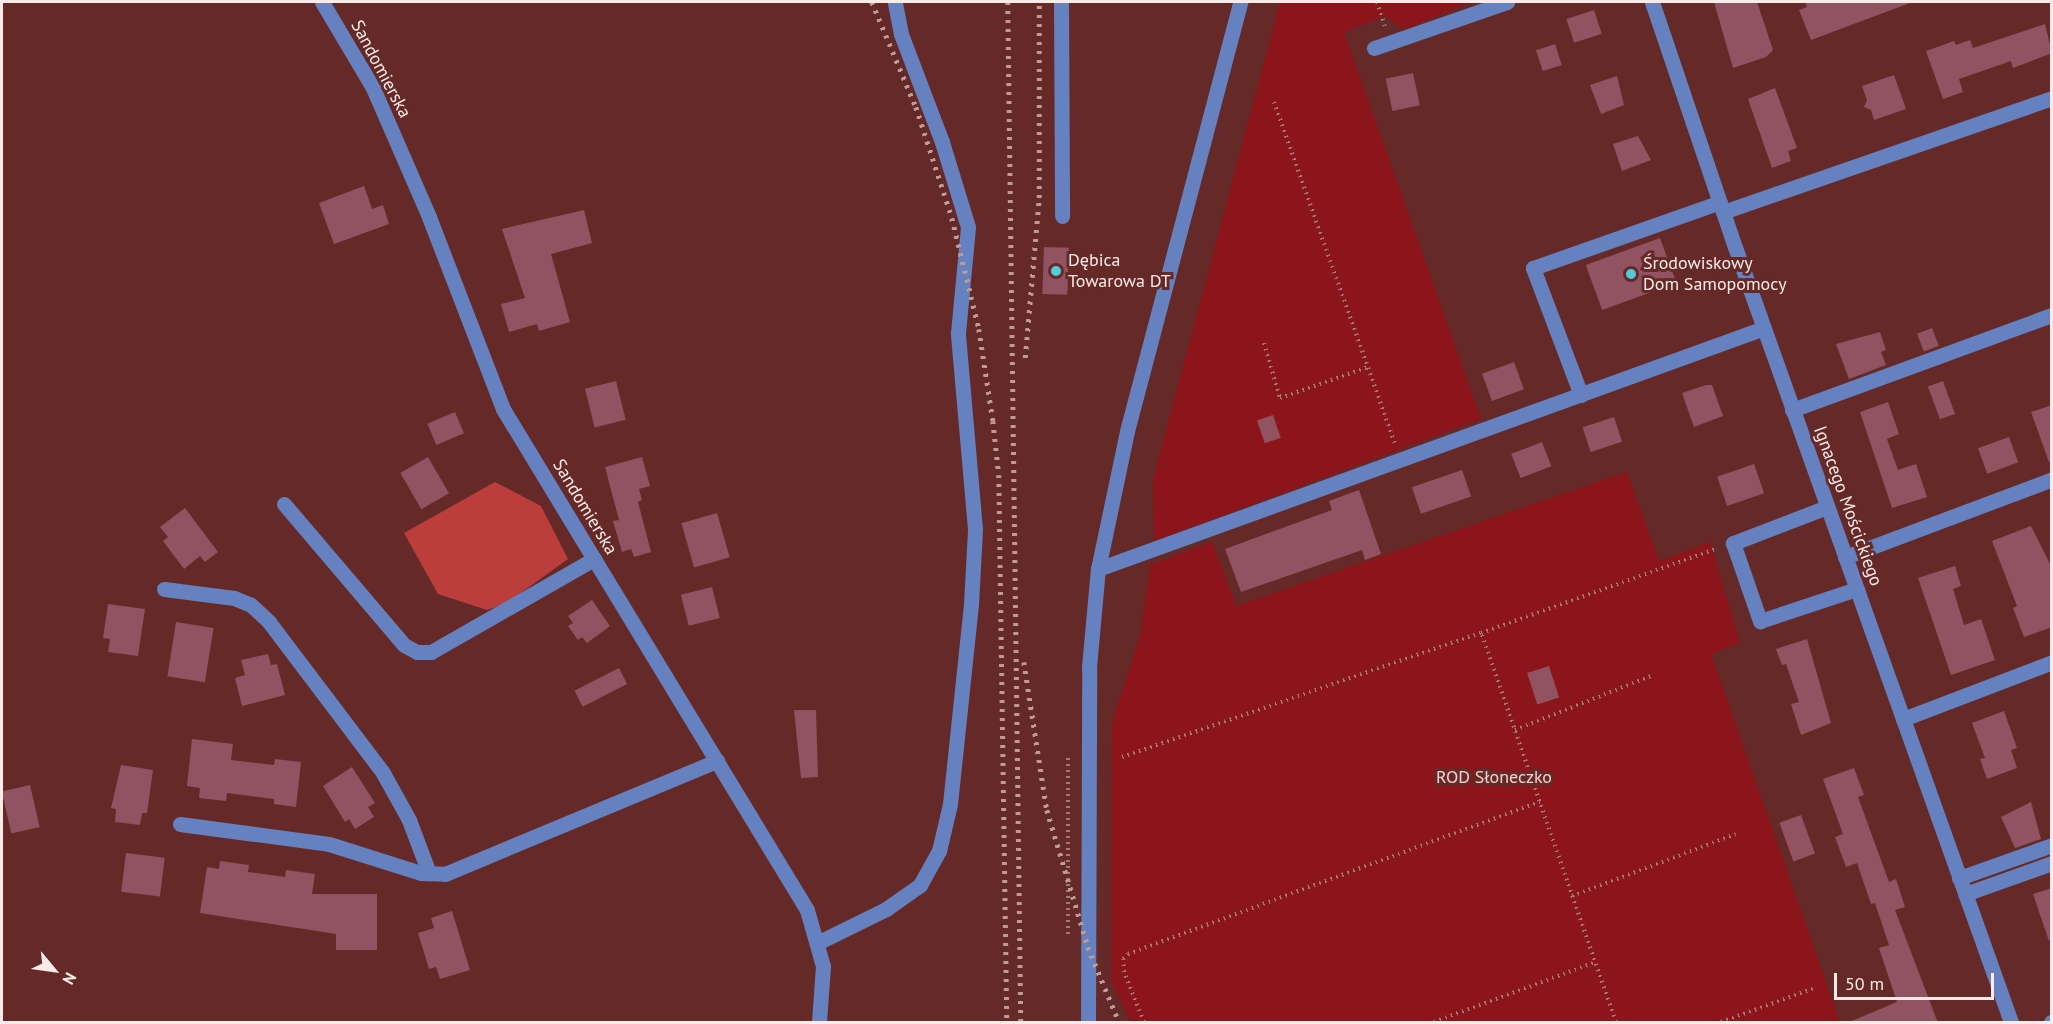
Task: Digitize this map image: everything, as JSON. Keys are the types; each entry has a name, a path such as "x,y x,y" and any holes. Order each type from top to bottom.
{"street":[{"name":"Sandomierska","path":"322,2 378,99 429,217 503,409 807,910 823,966 819,1023"},
{"path":"817,943 886,909 920,885 939,851 950,804 971,604 975,529 958,333 968,227 942,142 901,34 895,2"},
{"path":"1061,2 1062,216"},
{"path":"1088,1023 1089,667 1098,569 1127,431 1240,2"},
{"path":"1374,48 1507,2"},
{"name":"Ignacego Mościckiego","path":"1652,2 1792,410 2012,1023"},
{"path":"1581,395 1533,268 2052,98"},
{"path":"1792,410 2052,315"},
{"path":"1098,569 1764,328"},
{"path":"1845,557 2052,479"},
{"path":"284,504 404,645 417,652 431,652 594,559"},
{"path":"1827,507 1733,543 1760,621 1857,589"},
{"path":"164,589 234,598 251,605 269,622 382,773 409,820 429,873"},
{"path":"1903,719 2052,662"},
{"path":"180,824 329,844 429,873 445,874 717,761"},
{"path":"1959,878 2052,845"},
{"path":"1965,894 2052,863"}],"path":[{"path":"1377,2 1390,42"},
{"path":"1274,102 1401,460"},
{"path":"1264,343 1280,398 1368,367"},
{"path":"1122,757 1733,543"},
{"path":"1481,633 1616,1023"},
{"path":"1515,730 1651,676"},
{"path":"1144,1023 1124,972 1123,958 1128,954 1540,802"},
{"path":"1572,896 1736,834"},
{"path":"1434,1023 1595,962"},
{"path":"1721,1023 1815,988"}],"green space":[{"path":"1280,2 1471,2 1403,30 1386,16 1344,32 1481,419 1154,541 1153,480"},
{"name":"ROD Słoneczko","path":"1627,472 1659,561 1710,542 1740,643 1711,654 1840,1022 1131,1022 1111,981 1112,722 1140,636 1150,565 1212,542 1236,606"}],"shaded area":[{"path":"495,482 541,506 568,559 507,603 487,610 438,594 404,533"}],"building":[{"path":"1714,2 1757,2 1773,50 1766,57 1733,68"},
{"path":"1805,2 1910,3 1811,40 1799,10 1807,7"},
{"path":"1594,10 1602,34 1574,43 1566,19"},
{"path":"2045,24 2052,53 2013,68 2011,61 1959,79 1963,92 1943,99 1926,51 1954,41 1956,45 1970,40 1973,48"},
{"path":"1555,44 1562,65 1543,71 1536,50"},
{"path":"1413,73 1420,105 1392,111 1386,79"},
{"path":"1894,75 1906,109 1874,120 1871,110 1864,107 1867,100 1862,86"},
{"path":"1617,76 1624,105 1601,114 1590,85"},
{"path":"1775,88 1797,148 1788,151 1791,161 1772,168 1748,99"},
{"path":"1638,136 1651,160 1622,171 1613,144"},
{"path":"364,186 372,209 383,205 389,224 334,244 319,203"},
{"path":"584,210 592,243 551,254 570,322 539,331 537,324 509,332 501,304 525,298 502,229"},
{"name":"Środowiskowy Dom Samopomocy","path":"1660,238 1676,283 1602,310 1586,265"},
{"name":"Dębica Towarowa DT","path":"1044,247 1069,248 1067,295 1042,294"},
{"path":"1932,328 1939,346 1924,351 1917,334"},
{"path":"1880,332 1886,350 1881,352 1886,365 1849,379 1836,344"},
{"path":"1514,362 1524,389 1492,401 1482,374"},
{"path":"616,381 626,420 595,428 585,389"},
{"path":"1943,381 1955,414 1940,419 1928,386"},
{"path":"1712,385 1723,416 1694,427 1682,393"},
{"path":"1888,402 1899,434 1887,439 1898,470 1916,464 1927,497 1892,508 1860,412"},
{"path":"2052,405 2052,462 2049,462 2031,412"},
{"path":"455,412 464,433 436,445 427,424"},
{"path":"1273,415 1281,438 1265,443 1257,421"},
{"path":"1614,417 1622,442 1591,452 1583,427"},
{"path":"2009,437 2018,462 1987,474 1978,448"},
{"path":"1542,442 1551,466 1521,478 1511,454"},
{"path":"428,457 449,493 421,509 400,473"},
{"path":"642,457 650,486 639,489 642,500 638,502 651,552 634,557 631,549 622,552 613,521 619,520 605,467"},
{"path":"1754,464 1764,493 1727,506 1717,477"},
{"path":"1462,470 1471,496 1421,514 1412,487"},
{"path":"1359,490 1381,554 1365,560 1362,550 1241,592 1225,549 1332,510 1329,501"},
{"path":"185,508 218,552 205,562 200,556 184,569 163,541 168,537 160,527"},
{"path":"717,513 730,557 694,567 681,523"},
{"path":"2031,526 2052,568 2052,627 2024,637 2013,608 2017,606 1992,541"},
{"path":"1955,566 1961,586 1953,589 1964,625 1981,619 1995,660 1951,675 1918,578"},
{"path":"712,587 720,618 689,626 681,595"},
{"path":"592,600 610,626 587,643 582,637 578,640 568,626 573,623 568,616"},
{"path":"108,604 145,609 138,656 108,652 110,639 103,638"},
{"path":"176,622 214,628 205,682 167,676"},
{"path":"1807,639 1831,723 1801,735 1791,704 1799,702 1786,664 1782,665 1776,649"},
{"path":"268,654 271,665 277,664 285,695 242,706 235,678 245,675 241,660"},
{"path":"1549,666 1559,697 1537,704 1527,673"},
{"path":"619,668 627,684 583,707 574,691"},
{"path":"794,710 816,710 818,777 801,778"},
{"path":"2004,711 2017,748 2011,750 2017,768 1987,779 1980,759 1985,758 1972,723"},
{"path":"192,739 233,744 231,760 274,765 275,759 301,762 296,807 274,804 274,799 227,793 226,801 199,798 200,788 187,786"},
{"path":"121,765 153,770 147,813 142,813 140,825 115,822 116,809 111,808"},
{"path":"352,767 375,803 368,807 374,817 355,829 349,819 345,822 323,786"},
{"path":"1854,768 1864,795 1858,797 1889,882 1896,879 1905,907 1895,910 1938,1023 1847,1023 1897,1002 1879,948 1889,945 1875,903 1871,904 1857,863 1846,867 1835,837 1843,834 1823,779"},
{"path":"30,785 40,827 11,833 2,791"},
{"path":"2031,802 2041,839 2015,848 2001,817"},
{"path":"1801,815 1815,854 1793,861 1779,823"},
{"path":"126,853 165,858 160,896 121,892"},
{"path":"220,861 249,865 248,872 285,877 286,870 315,874 312,894 377,894 377,950 336,950 336,934 200,913 207,867 219,869"},
{"path":"2052,888 2052,941 2049,941 2033,894"},
{"path":"452,911 470,970 440,979 436,967 429,969 418,933 434,928 431,918"}],"railway":[{"path":"872,2 916,107 952,218 979,329 993,421 999,475 1007,1022"},
{"path":"1008,2 1021,1022"},
{"path":"1025,358 1039,198 1039,2"},
{"path":"1024,662 1047,810 1088,947 1119,1022"}],"place":[{"name":"Dębica Towarowa DT","path":"1056,271"},
{"name":"Środowiskowy Dom Samopomocy","path":"1631,274"}]}
